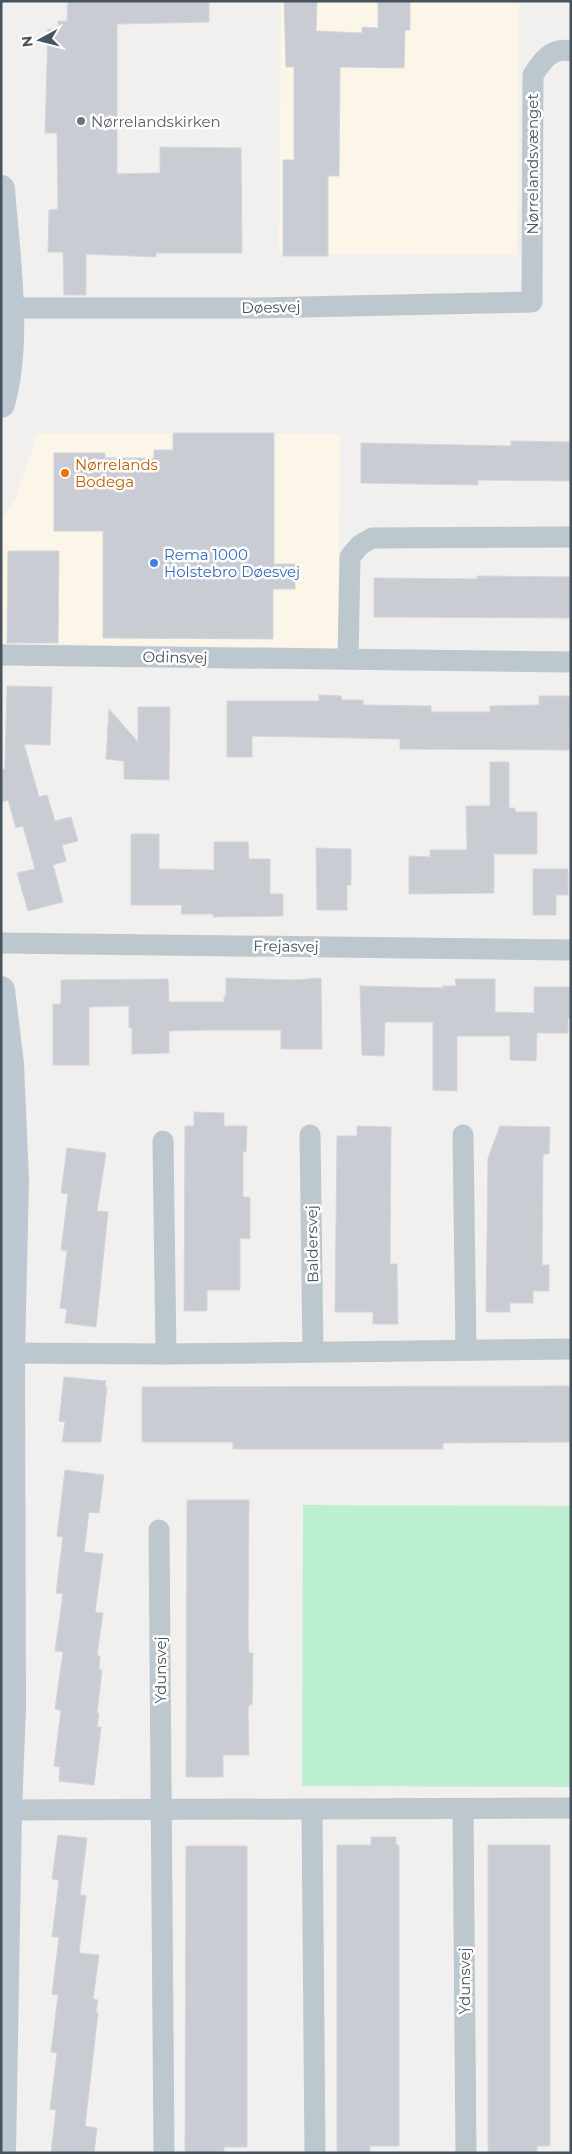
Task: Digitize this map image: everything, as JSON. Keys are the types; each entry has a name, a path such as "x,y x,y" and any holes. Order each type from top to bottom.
{"street":[{"name":"Nørrelandsvænget","path":"532,302 533,75 544,57 564,50 571,51"},
{"path":"1,189 9,308 8,379 1,404"},
{"name":"Døesvej","path":"9,308 256,308 532,302"},
{"path":"348,659 350,557 360,545 372,538 571,538"},
{"name":"Odinsvej","path":"1,655 571,662"},
{"name":"Frejasvej","path":"1,943 571,950"},
{"path":"1,990 10,1064 6,1354 8,1810 3,1930 2,2153"},
{"name":"Baldersvej","path":"310,1135 313,1352"},
{"path":"463,1135 466,1350"},
{"path":"163,1141 166,1354"},
{"path":"6,1354 166,1354 571,1348"},
{"name":"Ydunsvej","path":"159,1530 164,2153"},
{"name":"Ydunsvej","path":"463,1808 466,2153"},
{"path":"8,1810 571,1808"},
{"path":"312,1809 315,2153"}],"shaded area":[{"path":"281,1 519,1 517,255 279,253"},
{"path":"38,433 340,434 338,648 1,643 1,522 15,500"}],"green space":[{"path":"303,1505 571,1506 571,1787 302,1786"}],"building":[{"name":"Nørrelandskirken","path":"68,1 209,1 209,22 117,24 117,174 160,173 160,147 241,148 242,253 156,253 156,257 86,254 86,295 64,295 63,252 48,252 49,210 58,209 57,133 45,133 48,29 58,30 58,21 67,21"},
{"path":"284,1 317,1 316,31 362,33 362,27 378,28 378,1 410,1 410,30 405,30 404,68 340,67 339,176 328,176 328,256 283,256 283,160 294,160 294,67 286,67"},
{"path":"173,433 274,433 274,564 295,564 295,589 273,589 273,639 103,638 103,531 54,531 54,453 105,453 105,458 154,458 154,450 173,450"},
{"path":"511,441 571,442 571,481 478,480 478,485 361,483 361,443 511,446"},
{"path":"8,551 59,551 58,643 7,643"},
{"path":"477,576 571,577 571,618 374,617 374,578 477,579"},
{"path":"7,686 52,687 50,745 24,744 39,797 47,795 55,821 71,817 78,841 62,845 66,861 53,865 63,902 28,911 17,873 35,869 23,826 16,828 8,800 1,802 1,770 5,769"},
{"path":"319,695 341,696 342,700 363,700 363,705 431,706 431,712 490,712 490,706 539,705 539,696 571,696 570,750 400,749 400,739 252,736 252,757 227,757 227,701 319,701"},
{"path":"138,707 170,707 169,780 124,779 124,761 106,759 109,709 138,742"},
{"path":"490,762 509,762 509,808 515,808 515,812 537,812 537,854 494,854 494,893 409,894 409,856 430,857 430,850 467,850 466,806 490,806"},
{"path":"131,834 159,834 159,869 214,870 214,842 248,842 249,859 270,859 270,894 283,894 283,916 213,917 213,914 181,914 182,905 131,905"},
{"path":"316,848 351,849 351,885 347,885 347,910 317,910"},
{"path":"533,869 568,869 568,895 556,895 556,915 533,915"},
{"path":"226,978 294,980 321,978 322,1049 281,1049 281,1030 169,1031 169,1053 132,1054 132,1028 129,1028 129,1006 89,1007 89,1065 53,1065 53,1004 61,1004 61,980 168,979 169,1002 224,1002"},
{"path":"455,979 495,979 495,1012 534,1013 534,987 571,987 571,1018 568,1018 568,1033 537,1033 536,1061 510,1060 510,1036 457,1036 457,1091 433,1090 433,1022 385,1022 384,1056 362,1055 360,986 443,988 443,986 456,986"},
{"path":"194,1112 224,1113 224,1126 247,1126 246,1152 243,1152 243,1197 250,1197 250,1239 240,1238 240,1290 207,1290 207,1311 184,1311 185,1126 194,1126"},
{"path":"357,1126 391,1127 390,1264 397,1264 398,1324 373,1324 373,1312 335,1312 337,1136 357,1136"},
{"path":"500,1126 550,1127 549,1154 543,1154 542,1265 549,1265 549,1291 533,1291 533,1303 510,1303 510,1312 486,1312 488,1158"},
{"path":"67,1148 106,1153 97,1211 108,1212 96,1327 65,1323 67,1309 60,1308 67,1251 61,1250 68,1194 61,1193"},
{"path":"64,1377 106,1381 101,1442 62,1442 65,1422 59,1421"},
{"path":"571,1386 571,1442 443,1443 443,1449 233,1449 233,1442 142,1442 142,1387"},
{"path":"65,1470 104,1475 99,1513 89,1512 84,1552 103,1554 95,1612 103,1613 97,1655 100,1656 99,1670 102,1670 97,1713 99,1713 97,1727 101,1727 94,1785 59,1781 60,1767 54,1766 61,1710 55,1709 63,1652 55,1651 63,1594 56,1593 63,1537 57,1536"},
{"path":"187,1500 249,1500 248,1637 249,1653 253,1653 252,1705 249,1705 248,1709 249,1755 223,1755 223,1777 186,1777"},
{"path":"58,1835 87,1838 80,1895 86,1896 79,1953 99,1955 93,1999 98,2000 96,2013 98,2013 85,2126 97,2128 94,2153 51,2153 56,2110 50,2109 57,2053 51,2052 58,1995 52,1994 59,1937 52,1937 59,1880 52,1879"},
{"path":"371,1837 396,1837 396,1845 399,1845 399,2146 370,2146 370,2153 337,2153 337,1845 371,1845"},
{"path":"488,1845 550,1845 550,2146 537,2146 537,2153 488,2153"},
{"path":"186,1846 247,1846 247,2147 224,2147 224,2153 185,2153"}],"place":[{"name":"Nørrelandskirken","path":"81,121"},
{"name":"Nørrelands Bodega","path":"65,473"},
{"name":"Rema 1000 Holstebro Døesvej","path":"154,563"}]}
